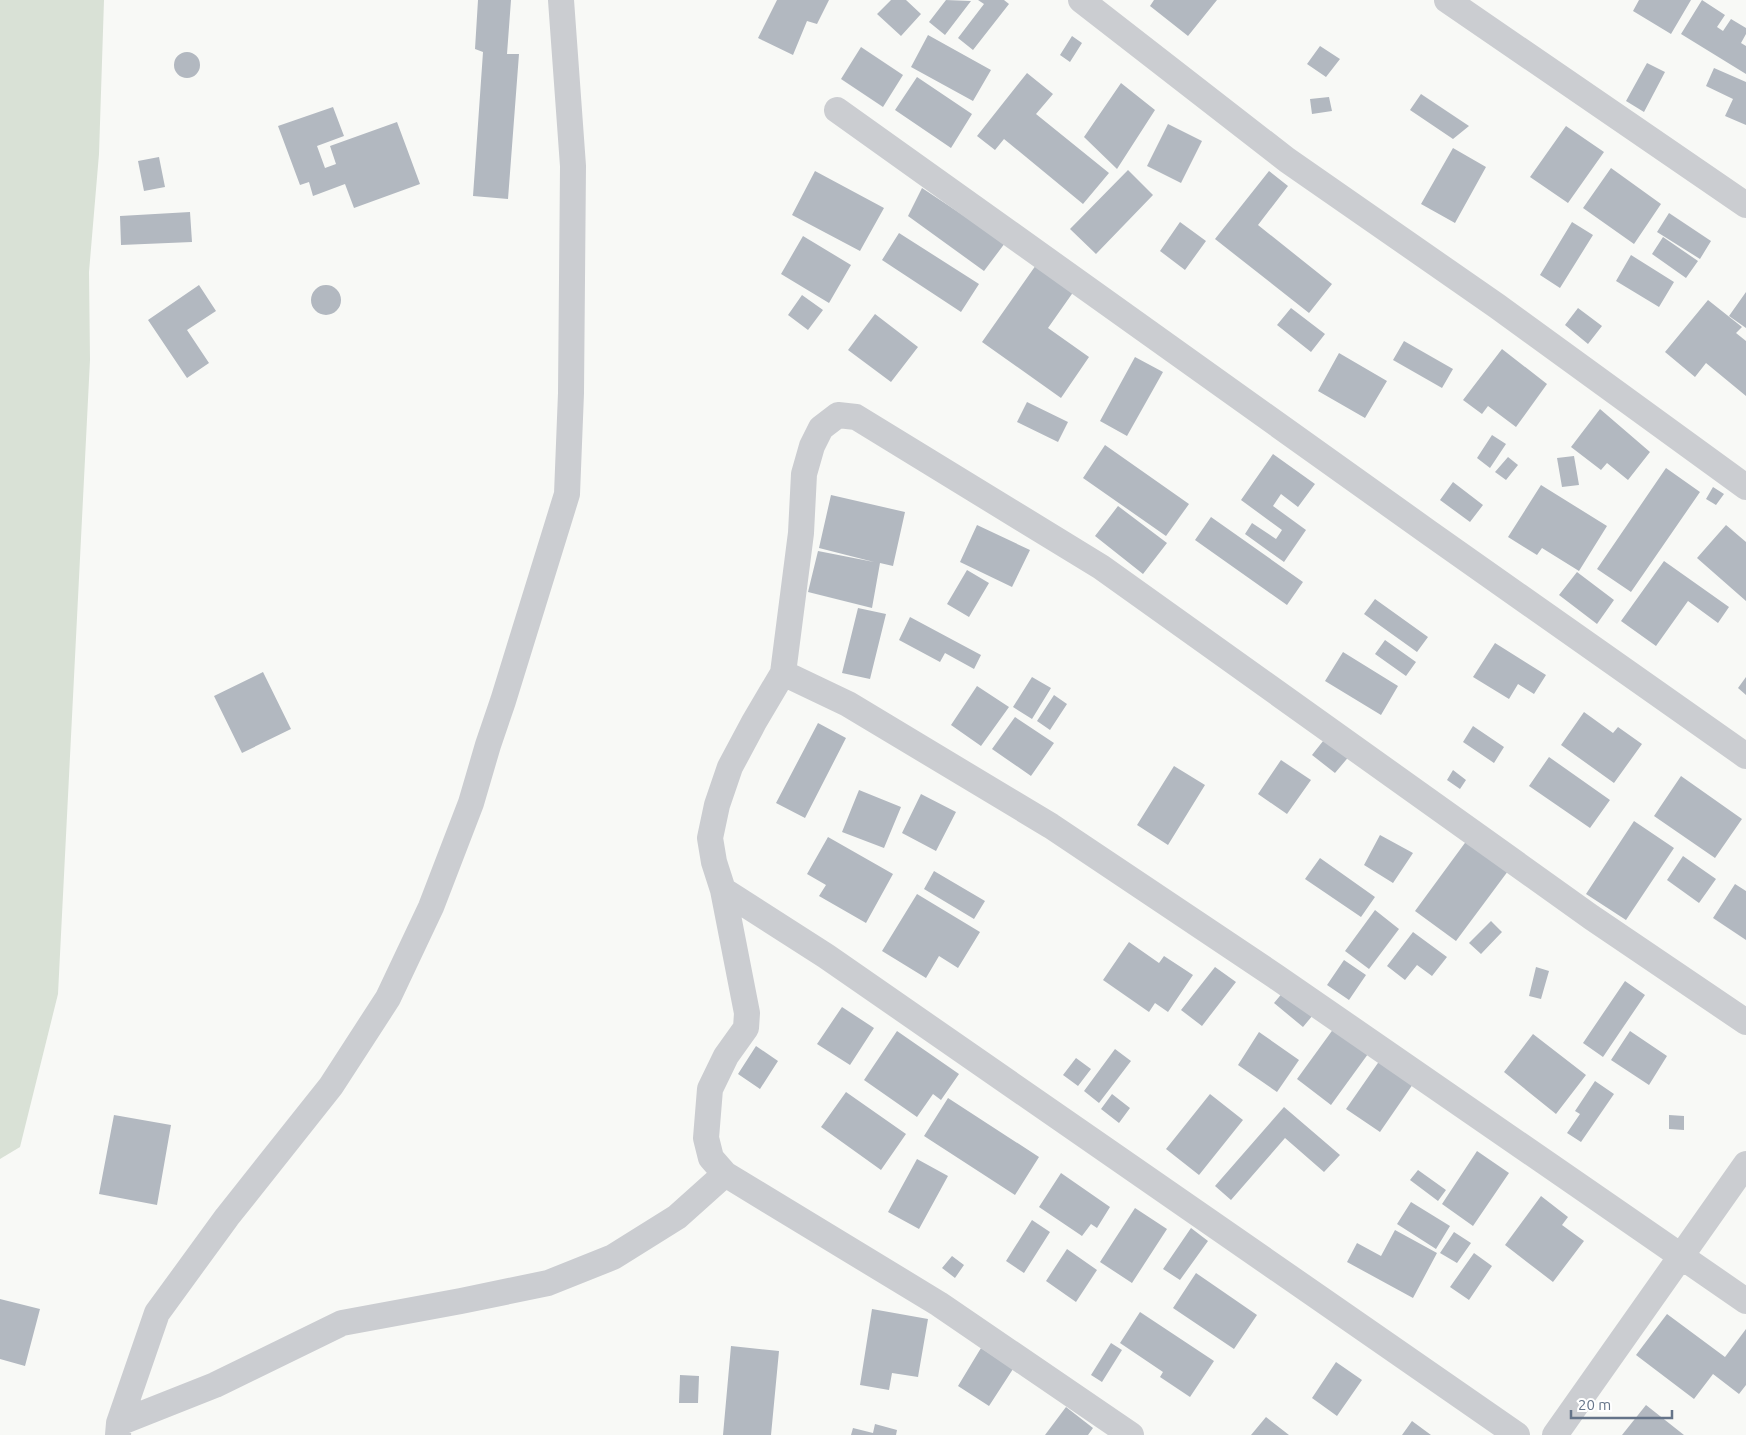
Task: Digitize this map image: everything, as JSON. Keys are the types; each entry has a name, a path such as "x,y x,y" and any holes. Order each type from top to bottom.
{"street":[{"path":"119,1429 157,1313 227,1217 331,1086 388,998 438,890 471,803 506,691 566,494 571,393 573,166 561,0"},
{"path":"1081,0 1287,160 1497,306 1746,488"},
{"path":"1447,0 1746,205"},
{"path":"837,110 1428,532 1746,756"},
{"path":"1131,1435 938,1304 725,1174 712,1158 706,1138 710,1089 726,1056 746,1028 747,1013 723,890 714,862 710,838 716,805 730,767 783,673 801,533 804,474 812,446 821,428 838,415 856,417 1101,567 1592,917 1746,1022"},
{"path":"783,673 848,704 1051,826 1276,976 1746,1301"},
{"path":"723,890 826,956 1518,1435"},
{"path":"1555,1435 1746,1164"},
{"path":"119,1429 342,1323 548,1283 614,1257 677,1217 725,1174"}],"shaded area":[{"path":"0,0 104,0 99,154 89,272 90,360 58,994 20,1147 0,1159"}],"building":[{"path":"478,0 511,0 507,54 519,54 508,199 473,196 483,52 475,49"},
{"path":"777,0 829,0 817,24 807,21 793,55 758,38"},
{"path":"891,0 906,0 921,14 901,36 877,14"},
{"path":"946,0 971,1 945,35 929,22"},
{"path":"978,0 1004,0 1009,4 973,50 958,38 984,4"},
{"path":"1154,0 1217,0 1188,36 1150,6"},
{"path":"1639,0 1691,0 1671,34 1633,11"},
{"path":"1702,0 1725,15 1717,27 1723,31 1731,19 1746,28 1746,34 1741,43 1746,46 1746,74 1681,34"},
{"path":"928,35 991,70 973,101 911,67"},
{"path":"1072,36 1082,43 1070,62 1060,55"},
{"path":"1320,46 1340,59 1326,77 1307,64"},
{"path":"861,47 903,75 883,107 841,79"},
{"path":"187,52 196,56 200,65 196,74 187,78 178,74 174,65 178,56"},
{"path":"1647,63 1665,72 1644,112 1626,101"},
{"path":"1714,68 1746,82 1746,125 1725,116 1733,99 1706,86"},
{"path":"1027,73 1053,94 1036,114 1109,173 1083,204 1004,139 995,150 977,136"},
{"path":"917,77 972,114 951,148 895,110"},
{"path":"1121,83 1155,110 1117,169 1084,137"},
{"path":"1421,94 1469,126 1453,139 1410,110"},
{"path":"1329,97 1332,111 1312,114 1310,99"},
{"path":"333,107 344,136 317,146 325,168 336,164 330,146 397,122 420,184 354,208 345,184 313,196 309,182 300,185 278,126"},
{"path":"1168,124 1202,141 1181,183 1147,166"},
{"path":"1566,126 1604,152 1568,203 1530,177"},
{"path":"1453,148 1486,167 1455,223 1421,204"},
{"path":"159,157 165,187 144,191 138,161"},
{"path":"1611,168 1661,204 1634,244 1583,208"},
{"path":"1128,170 1153,195 1096,254 1070,229"},
{"path":"815,171 884,208 860,251 792,215"},
{"path":"1269,171 1288,186 1258,225 1332,284 1309,313 1215,239"},
{"path":"922,188 1005,243 984,271 908,216"},
{"path":"190,212 192,242 121,245 120,216"},
{"path":"1669,213 1711,241 1700,259 1657,232"},
{"path":"1180,222 1206,241 1185,270 1160,251"},
{"path":"1572,222 1593,235 1560,288 1540,275"},
{"path":"899,233 979,284 961,312 882,260"},
{"path":"803,236 851,265 829,303 781,274"},
{"path":"1663,237 1698,261 1686,278 1652,254"},
{"path":"1631,255 1674,282 1659,307 1616,281"},
{"path":"1036,265 1074,291 1048,328 1089,357 1061,398 982,342"},
{"path":"199,285 216,311 187,330 209,363 187,378 148,320"},
{"path":"326,285 332,286 340,294 340,306 332,314 326,315 320,314 312,306 311,300 312,294 320,286"},
{"path":"1746,292 1746,328 1729,316"},
{"path":"802,295 823,310 808,330 788,315"},
{"path":"1708,300 1742,327 1736,333 1746,341 1746,396 1706,363 1695,377 1665,352"},
{"path":"1291,308 1325,334 1311,352 1277,325"},
{"path":"1578,308 1602,326 1588,344 1565,325"},
{"path":"875,314 918,347 891,382 848,350"},
{"path":"1404,341 1453,369 1442,388 1393,360"},
{"path":"1502,349 1547,384 1516,427 1488,406 1482,414 1463,400"},
{"path":"1339,353 1387,381 1365,418 1318,391"},
{"path":"1135,357 1163,372 1127,436 1100,421"},
{"path":"1027,402 1068,422 1058,442 1017,422"},
{"path":"1600,409 1650,452 1628,480 1607,463 1601,470 1571,447"},
{"path":"1492,435 1506,444 1490,468 1477,458"},
{"path":"1105,445 1189,504 1166,536 1083,478"},
{"path":"1273,454 1315,484 1298,507 1281,494 1273,506 1306,530 1284,562 1245,534 1252,523 1276,539 1282,530 1241,500"},
{"path":"1574,456 1579,485 1562,487 1557,458"},
{"path":"1508,457 1518,465 1506,480 1495,472"},
{"path":"1666,468 1700,492 1631,592 1597,569"},
{"path":"1453,482 1483,505 1470,522 1440,500"},
{"path":"1541,485 1607,526 1579,571 1542,548 1537,555 1508,537"},
{"path":"1713,487 1724,494 1716,505 1706,499"},
{"path":"831,495 905,512 893,566 880,563 872,608 808,592 818,551 874,562 819,548"},
{"path":"1118,506 1167,543 1143,574 1095,536"},
{"path":"1211,517 1303,582 1287,605 1195,540"},
{"path":"977,525 1030,550 1012,587 960,562"},
{"path":"1726,525 1746,542 1746,601 1697,558"},
{"path":"1664,561 1729,607 1718,623 1688,601 1656,646 1621,621"},
{"path":"967,570 989,583 969,617 947,604"},
{"path":"1577,572 1614,600 1597,624 1559,595"},
{"path":"1375,599 1428,637 1417,652 1364,614"},
{"path":"858,608 886,614 870,679 842,673"},
{"path":"910,617 981,655 974,669 945,653 940,662 899,640"},
{"path":"1385,640 1416,662 1406,676 1375,654"},
{"path":"1495,643 1546,675 1534,694 1518,684 1509,699 1473,677"},
{"path":"1343,652 1398,686 1381,715 1325,681"},
{"path":"263,672 291,729 242,753 214,696"},
{"path":"1032,677 1051,688 1032,719 1013,707"},
{"path":"1746,677 1746,695 1738,688"},
{"path":"977,686 1009,707 981,746 951,725"},
{"path":"1054,695 1067,704 1050,730 1037,721"},
{"path":"1584,712 1613,733 1618,727 1642,744 1614,783 1561,745"},
{"path":"1015,717 1054,743 1031,776 992,749"},
{"path":"818,723 846,738 805,818 776,803"},
{"path":"1473,726 1504,747 1494,763 1463,742"},
{"path":"1327,736 1351,754 1335,773 1312,755"},
{"path":"1549,757 1610,800 1590,828 1529,786"},
{"path":"1281,760 1311,780 1287,814 1258,794"},
{"path":"1174,766 1205,785 1168,845 1137,825"},
{"path":"1453,770 1466,780 1460,789 1447,780"},
{"path":"1681,776 1742,819 1715,858 1654,816"},
{"path":"859,790 901,807 884,848 842,832"},
{"path":"921,794 956,812 936,851 902,833"},
{"path":"1634,821 1674,848 1626,920 1586,894"},
{"path":"1380,835 1413,853 1393,883 1364,865"},
{"path":"1470,836 1511,867 1456,941 1415,911"},
{"path":"828,837 893,874 866,923 819,896 826,885 807,874"},
{"path":"1683,856 1716,879 1699,903 1667,880"},
{"path":"1320,858 1375,897 1361,917 1305,879"},
{"path":"934,871 985,901 974,919 924,889"},
{"path":"1735,884 1746,891 1746,940 1713,918"},
{"path":"917,894 980,932 958,968 939,956 926,978 882,951"},
{"path":"1375,910 1399,929 1369,969 1345,951"},
{"path":"1491,921 1502,932 1481,954 1469,943"},
{"path":"1413,932 1447,957 1432,976 1417,965 1405,980 1387,966"},
{"path":"1129,942 1159,963 1164,956 1193,975 1168,1012 1155,1003 1149,1012 1103,980"},
{"path":"1344,960 1366,975 1349,1000 1327,985"},
{"path":"1215,967 1236,982 1202,1026 1181,1010"},
{"path":"1536,967 1549,971 1541,999 1529,996"},
{"path":"1625,981 1645,995 1603,1057 1583,1043"},
{"path":"1284,991 1313,1015 1303,1027 1274,1003"},
{"path":"842,1007 874,1028 850,1065 817,1044"},
{"path":"1334,1028 1368,1054 1331,1105 1297,1079"},
{"path":"897,1031 959,1074 941,1100 933,1094 917,1117 864,1080"},
{"path":"1630,1031 1667,1056 1649,1085 1611,1060"},
{"path":"1259,1032 1299,1060 1277,1092 1238,1065"},
{"path":"1533,1034 1586,1075 1556,1114 1504,1072"},
{"path":"756,1046 778,1061 760,1089 738,1074"},
{"path":"1115,1049 1131,1061 1099,1103 1084,1091"},
{"path":"1076,1058 1091,1069 1078,1086 1063,1075"},
{"path":"1380,1060 1413,1084 1380,1132 1346,1109"},
{"path":"1595,1081 1614,1094 1581,1142 1567,1133 1580,1114 1575,1111"},
{"path":"846,1092 906,1134 881,1170 821,1127"},
{"path":"1112,1094 1130,1108 1119,1123 1101,1109"},
{"path":"1210,1094 1243,1120 1199,1175 1166,1149"},
{"path":"948,1098 1039,1157 1015,1195 924,1136"},
{"path":"1284,1107 1340,1155 1324,1172 1285,1138 1231,1200 1215,1186"},
{"path":"114,1115 171,1125 157,1205 99,1194"},
{"path":"1669,1115 1684,1116 1684,1130 1669,1129"},
{"path":"1477,1151 1509,1173 1473,1226 1442,1204"},
{"path":"917,1159 948,1176 919,1229 888,1212"},
{"path":"1418,1170 1446,1190 1438,1201 1410,1180"},
{"path":"1061,1173 1110,1207 1097,1228 1091,1224 1082,1236 1039,1207"},
{"path":"1541,1196 1568,1217 1562,1225 1584,1241 1553,1282 1505,1245"},
{"path":"1411,1202 1450,1226 1436,1249 1397,1224"},
{"path":"1135,1208 1167,1229 1132,1283 1100,1262"},
{"path":"1032,1220 1050,1232 1024,1273 1006,1261"},
{"path":"1191,1228 1208,1241 1180,1280 1163,1269"},
{"path":"1395,1230 1437,1253 1413,1298 1347,1262 1357,1243 1381,1256"},
{"path":"1454,1232 1471,1243 1457,1263 1440,1253"},
{"path":"1067,1249 1097,1270 1076,1302 1046,1281"},
{"path":"1474,1253 1492,1266 1469,1300 1450,1287"},
{"path":"952,1256 964,1265 955,1278 942,1268"},
{"path":"1196,1273 1257,1315 1234,1349 1173,1308"},
{"path":"0,1299 40,1309 25,1366 0,1359"},
{"path":"872,1309 928,1319 918,1377 892,1373 889,1390 860,1385"},
{"path":"1140,1312 1214,1361 1190,1397 1160,1377 1163,1372 1120,1343"},
{"path":"1667,1314 1725,1357 1746,1329 1746,1385 1739,1394 1713,1374 1694,1399 1636,1355"},
{"path":"1111,1343 1122,1350 1102,1382 1091,1375"},
{"path":"731,1346 779,1351 771,1435 723,1435"},
{"path":"981,1348 1013,1369 989,1406 958,1386"},
{"path":"1336,1362 1362,1380 1337,1416 1312,1398"},
{"path":"680,1375 699,1376 698,1403 679,1403"},
{"path":"1646,1405 1684,1435 1622,1435"},
{"path":"1066,1407 1093,1428 1088,1435 1045,1435"},
{"path":"1266,1417 1289,1435 1251,1435"},
{"path":"1412,1421 1431,1435 1402,1435"},
{"path":"875,1424 897,1430 896,1435 851,1435 853,1428 873,1433"}]}
